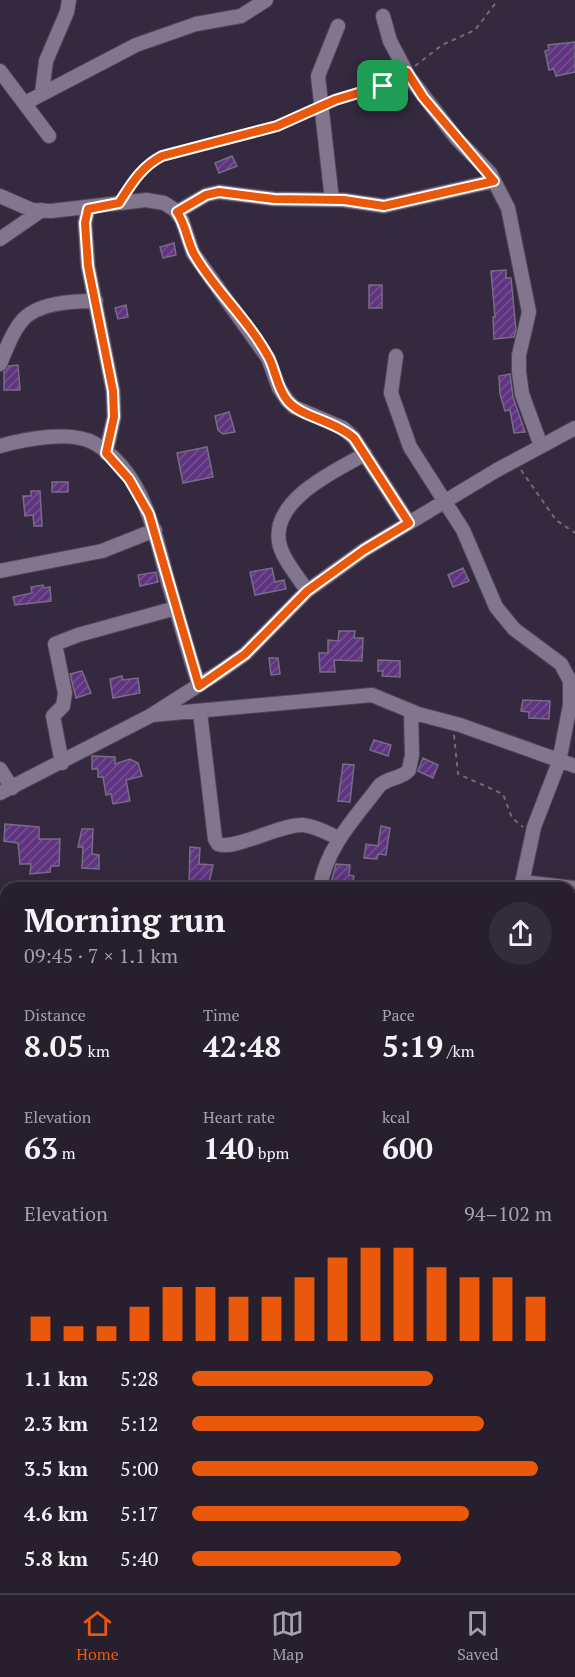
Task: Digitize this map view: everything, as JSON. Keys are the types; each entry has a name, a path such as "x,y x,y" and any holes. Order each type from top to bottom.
{"street":[{"path":"42,93 46,61 67,12 69,0"},
{"path":"25,103 136,45 196,24 242,16 266,0"},
{"path":"383,16 390,41 423,97 494,181 508,208 527,299 529,322 519,355 522,394 541,446"},
{"path":"332,200 320,70 338,26"},
{"path":"0,71 49,135"},
{"path":"177,212 206,195 219,192 274,199 332,200 374,206 394,204 494,181"},
{"path":"0,196 32,210 88,209 146,200 164,203 177,212 193,253 268,358 279,388 287,400 294,407 343,428 366,454 409,523"},
{"path":"88,209 85,237 88,266 111,374 114,407 106,453"},
{"path":"0,239 42,210"},
{"path":"0,364 22,320 44,308 72,301 96,301"},
{"path":"396,356 391,390 399,420 410,447 463,530 487,590 504,618 523,637 554,657 567,671 571,692 570,705 559,762 533,833 523,882"},
{"path":"0,769 6,790 150,716 245,654 307,591 364,550 514,460 575,428"},
{"path":"0,445 40,438 81,438 94,443 106,453 129,479 149,514 155,530 199,686"},
{"path":"307,591 279,543 280,524 286,510 311,486 366,454"},
{"path":"0,571 102,551 155,530"},
{"path":"62,763 53,716 63,706 65,693 55,644 78,635 176,608"},
{"path":"150,716 372,695 411,711 453,723 575,766"},
{"path":"321,882 327,858 338,838 380,784 389,779 399,778 409,770 412,755 411,711"},
{"path":"200,712 215,839 218,844 231,845 260,834 303,825 338,838"}],"path":[{"path":"119,203 141,171 162,156 277,126 322,106 391,83 442,45 475,30 498,0"},
{"path":"514,460 556,520 575,533"},
{"path":"453,723 458,774 503,794 513,818 533,833"}],"building":[{"path":"575,42 575,72 556,76 554,69 549,70 545,51 549,50 548,45"},
{"path":"232,156 237,166 219,173 215,163"},
{"path":"174,243 176,255 163,258 160,247"},
{"path":"506,270 506,278 511,278 516,330 514,337 494,339 493,317 495,317 491,271"},
{"path":"369,285 382,285 382,308 369,308"},
{"path":"126,305 128,317 118,319 115,308"},
{"path":"18,365 20,390 4,390 4,372 9,366"},
{"path":"510,374 513,397 525,432 514,433 510,410 505,411 500,394 499,376"},
{"path":"229,412 235,432 223,434 218,430 215,416"},
{"path":"207,447 213,477 183,483 177,453"},
{"path":"52,482 68,482 68,492 52,492"},
{"path":"31,491 40,491 42,526 34,526 33,515 25,516 23,496 31,496"},
{"path":"272,568 275,582 284,580 286,589 255,595 250,572"},
{"path":"463,568 469,581 453,587 448,575"},
{"path":"156,572 158,582 140,586 138,575"},
{"path":"43,585 44,588 50,587 51,601 15,605 13,597 32,593 31,587"},
{"path":"339,631 355,631 354,638 363,638 362,661 334,660 335,672 320,672 319,653 328,653 328,640 338,641"},
{"path":"269,658 278,658 280,674 271,675"},
{"path":"378,660 400,661 400,677 382,676 383,671 378,671"},
{"path":"82,671 91,693 76,698 70,674"},
{"path":"122,676 123,680 138,678 140,693 113,698 110,679"},
{"path":"523,700 550,701 549,719 529,718 529,712 521,711"},
{"path":"374,740 391,745 388,756 370,750"},
{"path":"92,756 115,757 115,764 130,759 138,763 142,776 126,780 130,801 113,804 111,794 106,795 103,777 98,777 98,769 92,769"},
{"path":"423,758 438,765 433,778 418,771"},
{"path":"343,764 354,765 350,802 338,801"},
{"path":"5,824 39,827 39,839 60,839 59,866 51,866 50,872 30,874 31,864 20,864 18,843 4,841"},
{"path":"381,826 390,828 386,855 378,854 377,859 364,858 366,844 378,846"},
{"path":"82,829 93,829 92,854 99,855 99,869 82,868 83,847 78,847"},
{"path":"190,847 200,848 199,864 213,865 209,882 189,882"},
{"path":"336,864 350,865 349,875 354,876 353,882 331,882"}],"route":[{"path":"407,72 423,97 457,139 490,173 494,181 450,189 384,206 344,200 274,199 219,192 206,195 177,212 193,253 224,293 268,358 279,388 287,400 294,407 343,428 354,438 409,523 364,550 307,591 245,654 199,686 158,538 149,514 129,479 106,453 114,417 113,391 88,266 85,223 88,209 119,203 134,179 147,164 162,156 277,126 335,100 383,86 407,72"}]}
